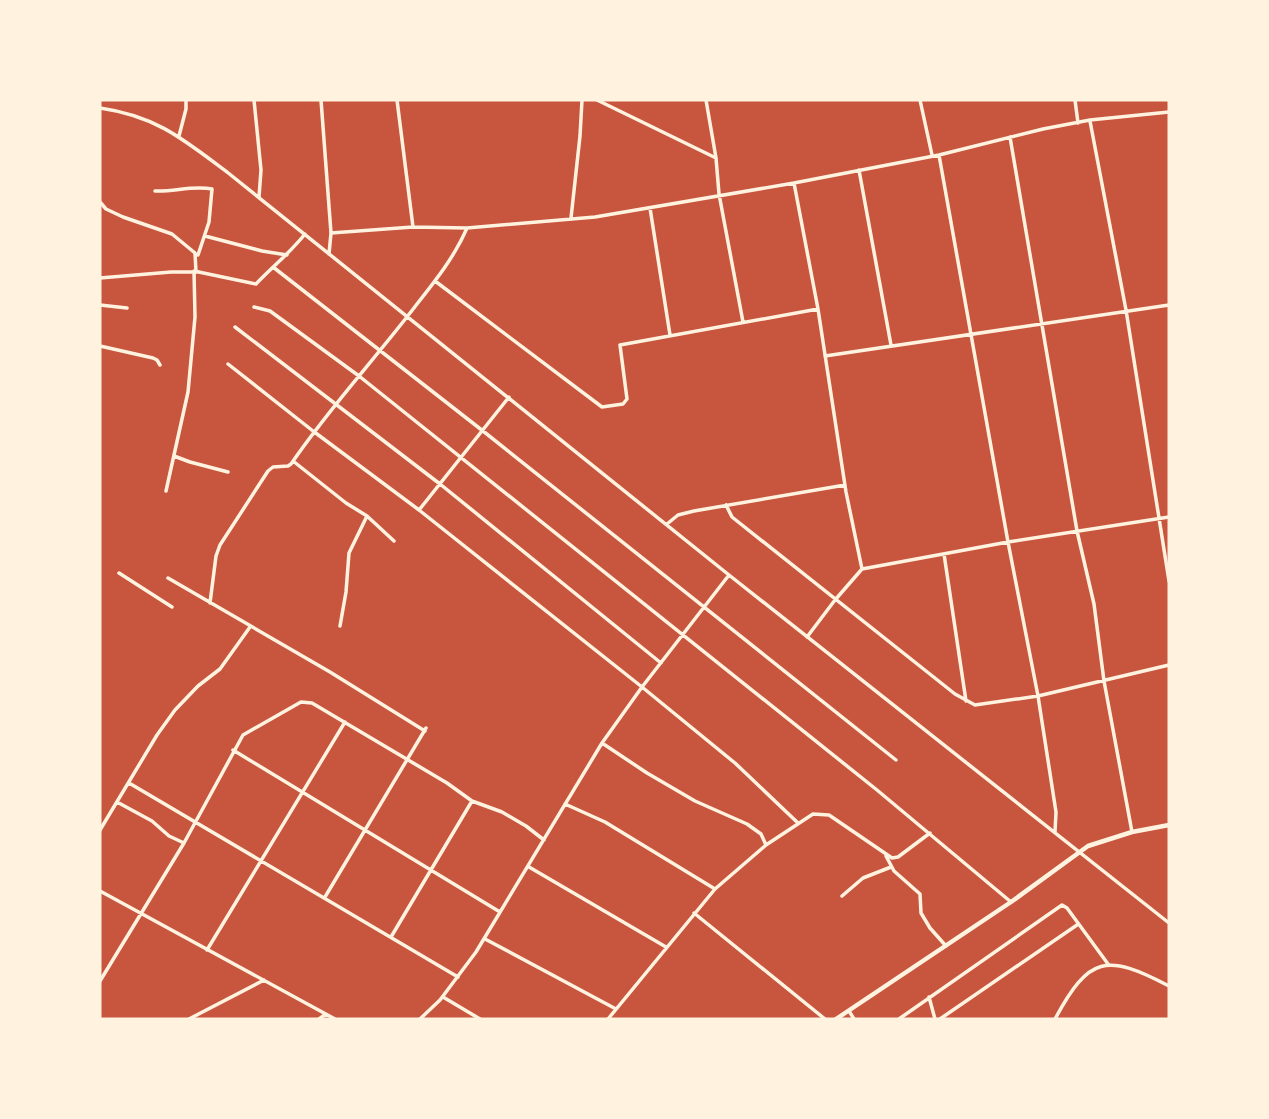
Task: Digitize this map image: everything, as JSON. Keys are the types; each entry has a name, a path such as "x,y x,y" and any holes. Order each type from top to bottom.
{"street":[{"path":"179,136 186,100"},
{"path":"254,100 261,159 259,197"},
{"path":"321,100 331,233 329,254"},
{"path":"397,100 413,227"},
{"path":"571,218 582,100"},
{"path":"597,100 716,158"},
{"path":"706,100 719,194 743,322"},
{"path":"920,100 932,155"},
{"path":"1075,100 1078,123"},
{"path":"100,108 148,120 179,136 1169,923"},
{"path":"331,233 413,227 467,228 650,208 939,155 1010,136 1090,120 1169,113"},
{"path":"1090,120 1126,310 1169,581"},
{"path":"1010,136 1077,531 1094,604 1104,681 1132,832"},
{"path":"939,155 1038,696 1056,812 1055,832"},
{"path":"859,170 891,345"},
{"path":"794,183 818,309 845,485 862,569"},
{"path":"155,191 212,189 213,201 197,257 193,349 188,392 166,491"},
{"path":"100,202 106,209 172,234 197,257"},
{"path":"650,208 670,335"},
{"path":"100,211 106,209"},
{"path":"210,603 216,556 225,535 268,471 278,465 288,466 293,461 313,431 435,281 452,257 467,228"},
{"path":"100,278 195,272 256,284 305,234"},
{"path":"205,236 287,255"},
{"path":"273,267 896,760"},
{"path":"435,281 602,407 623,404 627,399 620,345 818,309"},
{"path":"100,305 127,308"},
{"path":"825,356 1169,305"},
{"path":"254,307 271,311 359,376 930,833 1011,902"},
{"path":"235,327 440,484 661,663"},
{"path":"100,346 153,358 158,360 160,365"},
{"path":"228,364 419,510 642,687 735,763 798,823"},
{"path":"419,510 509,397"},
{"path":"174,456 228,472"},
{"path":"293,461 346,503 368,516 394,541"},
{"path":"667,524 685,513 845,485"},
{"path":"726,505 732,517 835,600 966,701 975,705 1038,696 1169,666"},
{"path":"341,626 349,554 368,516"},
{"path":"807,637 862,569 1008,542 1169,517"},
{"path":"944,553 966,701"},
{"path":"119,573 172,607"},
{"path":"420,1019 443,997 484,939 602,743 729,575"},
{"path":"168,578 425,730 325,897"},
{"path":"100,830 175,710 198,686 220,669 250,626"},
{"path":"100,981 184,843 233,750 245,733 304,702 312,703 345,722 472,801 502,812 544,840"},
{"path":"208,950 345,722"},
{"path":"602,743 695,801 747,824 761,834 766,845"},
{"path":"233,750 500,912"},
{"path":"129,783 458,976"},
{"path":"391,937 472,801"},
{"path":"116,802 152,821 169,836 184,843"},
{"path":"565,804 605,822 715,889"},
{"path":"608,1019 715,889 766,845 813,814 829,815 886,856 891,867 920,894 921,913 946,946"},
{"path":"836,1019 1011,902 1088,846 1132,832 1169,825"},
{"path":"886,856 898,857 930,833"},
{"path":"528,866 666,947"},
{"path":"842,895 863,878 891,867"},
{"path":"100,891 335,1019"},
{"path":"899,1019 1059,906 1067,908 1108,964"},
{"path":"694,913 825,1019"},
{"path":"929,997 933,1017 937,1019 1077,924"},
{"path":"484,939 616,1009"},
{"path":"1055,1019 1069,992 1083,977 1095,968 1108,964 1138,969 1169,986"},
{"path":"190,1019 264,981"},
{"path":"443,997 480,1019"},
{"path":"849,1011 854,1019"},
{"path":"318,1019 326,1014"}]}
